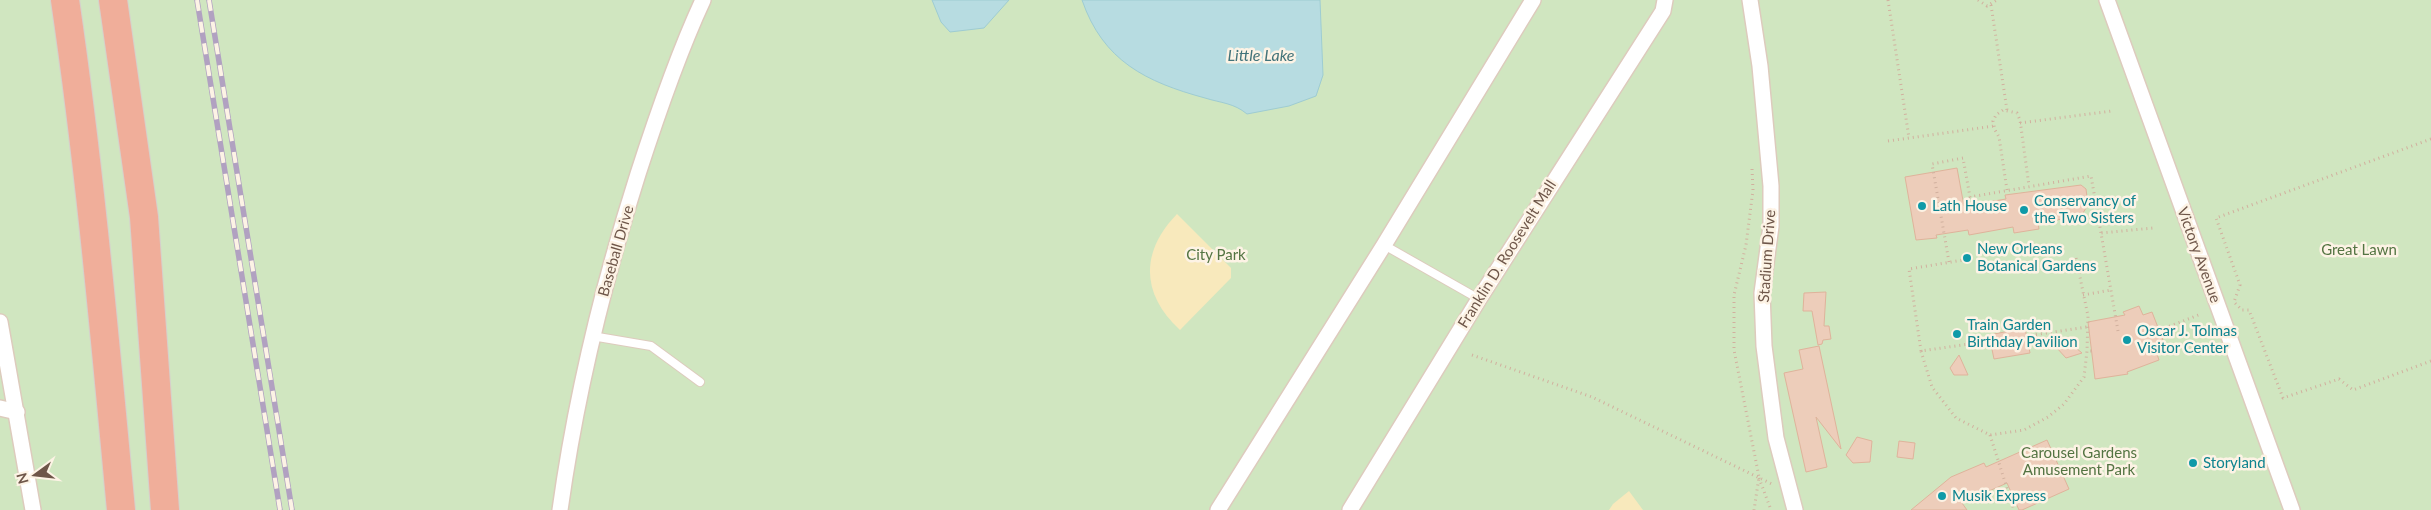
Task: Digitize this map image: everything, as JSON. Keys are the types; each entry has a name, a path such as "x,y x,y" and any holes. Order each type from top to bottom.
{"highway":[{"path":"65,0 82,114 97,248 121,510"},
{"path":"113,0 144,217 165,510"}],"street":[{"name":"Baseball Drive","path":"560,510 580,385 615,248 646,151 684,43 703,0"},
{"path":"1218,510 1384,245 1534,0"},
{"name":"Franklin D. Roosevelt Mall","path":"1350,510 1478,299 1663,12 1665,0"},
{"name":"Stadium Drive","path":"1750,0 1760,66 1771,186 1771,226 1762,294 1764,346 1776,438 1795,510"},
{"name":"Victory Avenue","path":"2106,0 2292,510"},
{"path":"0,322 33,510"},
{"path":"0,408 17,412"}],"lane":[{"path":"1384,245 1478,299"},
{"path":"592,336 652,346 700,382"}],"path":[{"path":"1888,0 1909,138"},
{"path":"1978,0 1984,5 1991,5 1997,0"},
{"path":"1991,5 2007,110"},
{"path":"2008,190 2000,137 1994,126 1996,115 2007,110 2017,113 2029,186"},
{"path":"2020,124 2112,111"},
{"path":"1888,141 1994,126"},
{"path":"2431,140 2216,218 2240,285 2234,302 2242,310 2249,310 2282,398 2339,379 2353,390 2431,361"},
{"path":"1949,262 1932,164 1963,158 1970,197 2091,176 2118,331"},
{"path":"1752,164 1753,190 1746,245 1734,295 1734,350 1759,477 1772,510"},
{"path":"2100,233 2153,228"},
{"path":"1975,258 1909,269 1921,351 1932,387 1956,418 1990,434 2024,430 2048,417 2064,404 2084,377 2089,351 2083,295 2076,258"},
{"path":"2083,295 2111,290"},
{"path":"2160,330 2201,314"},
{"path":"2026,336 2087,327"},
{"path":"1921,351 1990,342"},
{"path":"1472,355 1592,397 1789,490"},
{"path":"1990,434 2014,510"},
{"path":"1754,510 1759,477"}],"green space":[{"name":"City Park","path":"0,0 2431,0 2431,510 0,510"}],"sand":[{"path":"1177,214 1231,268 1231,278 1180,330 1167,316 1158,302 1152,287 1150,273 1151,258 1156,243 1165,228"},
{"path":"1629,491 1643,510 1609,510 1613,504"}],"water":[{"path":"932,0 1009,0 984,28 950,32 941,22"},
{"name":"Little Lake","path":"1082,0 1320,0 1323,75 1316,96 1289,106 1247,114 1232,105 1164,85 1129,66 1115,54 1102,39 1091,21"}],"building":[{"path":"1957,168 1964,206 2006,199 2005,195 2081,185 2086,189 2088,205 2081,216 2038,223 2039,229 2014,233 2013,227 1969,235 1968,230 1936,235 1937,238 1916,240 1905,177"},
{"path":"1826,292 1824,326 1829,326 1831,339 1823,340 1822,344 1818,345 1812,311 1803,311 1804,293"},
{"name":"Oscar J. Tolmas Visitor Center","path":"2139,306 2143,315 2152,312 2166,348 2156,351 2159,360 2127,372 2128,374 2095,379 2088,322 2125,315 2123,312"},
{"path":"2025,328 2030,353 1994,359 1989,335"},
{"path":"2070,343 2082,353 2066,358 2056,347"},
{"path":"1819,346 1841,449 1816,417 1827,467 1806,472 1784,373 1803,369 1799,350"},
{"path":"1959,355 1968,375 1954,375 1950,368"},
{"path":"1857,437 1872,441 1870,462 1853,463 1846,455"},
{"path":"2047,440 2069,489 2022,510 2019,510 2007,483 1962,503 1967,510 1911,510 1951,477 1984,463 1986,467"},
{"path":"1899,441 1915,443 1913,459 1897,457"}],"railway":[{"path":"197,0 280,510"},
{"path":"209,0 292,510"}],"place":[{"name":"Lath House","path":"1922,206"},
{"name":"Conservancy of the Two Sisters","path":"2024,210"},
{"name":"New Orleans Botanical Gardens","path":"1967,258"},
{"name":"Train Garden Birthday Pavilion","path":"1957,334"},
{"name":"Oscar J. Tolmas Visitor Center","path":"2127,340"},
{"name":"Storyland","path":"2193,463"},
{"name":"Musik Express","path":"1942,496"}],"park label":[{"name":"Great Lawn","path":"2359,250"},
{"name":"Carousel Gardens Amusement Park","path":"2079,462"}]}
